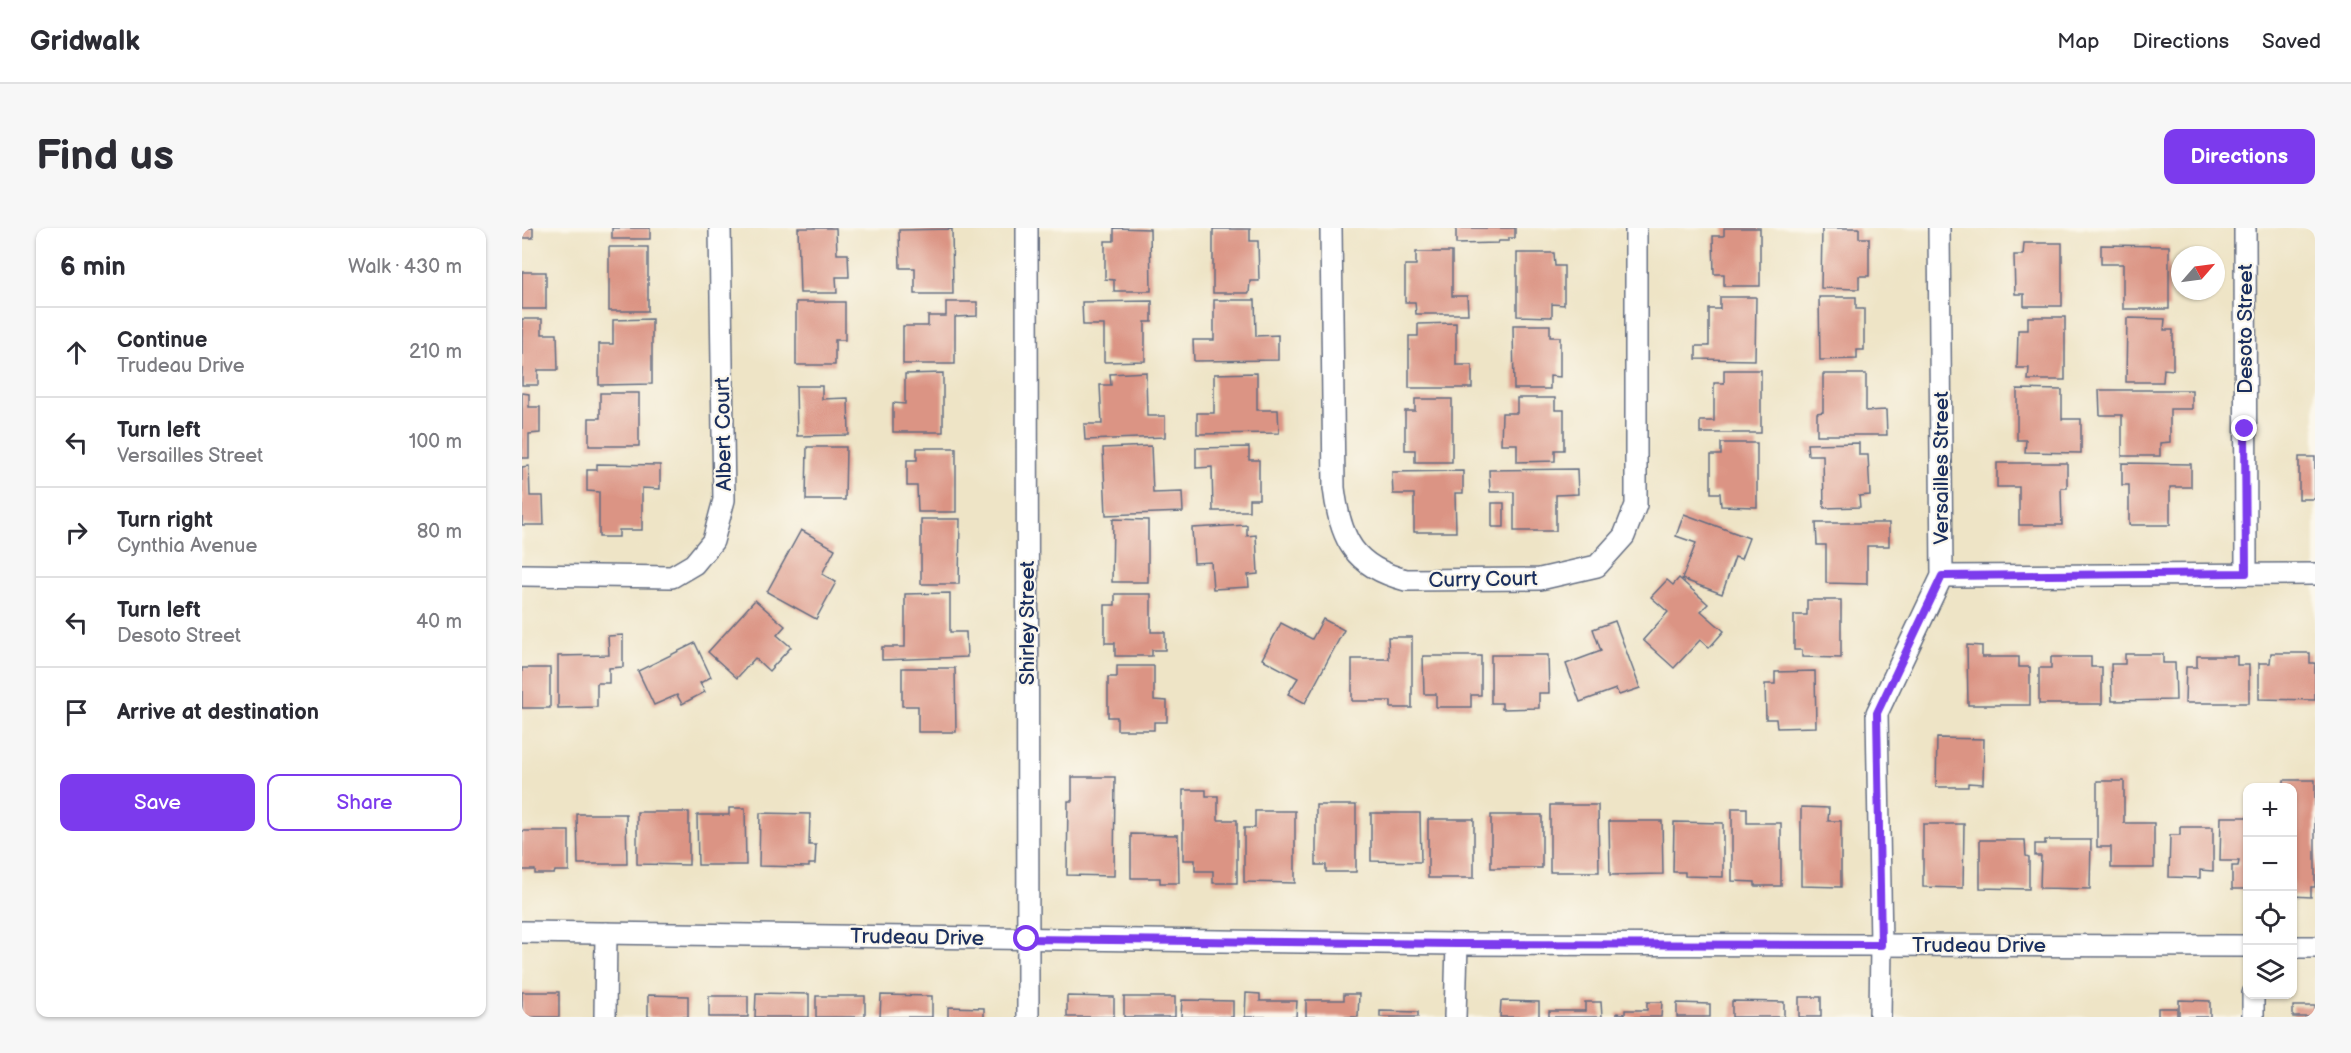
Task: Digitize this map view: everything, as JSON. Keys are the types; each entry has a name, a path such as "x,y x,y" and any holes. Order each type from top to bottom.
{"street":[{"name":"Albert Court","path":"522,574 672,578 694,564 713,541 724,500 720,228"},
{"name":"Shirley Street","path":"1027,228 1028,1017"},
{"name":"Curry Court","path":"1330,228 1336,512 1343,534 1353,552 1372,567 1389,576 1406,580 1540,579 1597,566 1624,536 1636,505 1636,228"},
{"name":"Versailles Street","path":"1880,1017 1877,713 1942,576 1939,228"},
{"name":"Desoto Street","path":"2245,228 2246,573"},
{"path":"1942,576 2315,574"},
{"name":"Trudeau Drive","path":"522,932 1457,944 2243,946"},
{"path":"605,1017 606,933"},
{"path":"1455,1017 1457,944"},
{"path":"2297,946 2315,947"},
{"path":"2253,999 2253,1017"}],"building":[{"path":"522,228 533,228 533,238 522,238"},
{"path":"612,228 650,228 650,239 612,239"},
{"path":"798,228 836,228 837,254 848,254 849,277 836,277 837,293 800,293"},
{"path":"1114,228 1150,229 1151,291 1114,291 1114,280 1105,279 1105,241 1114,241"},
{"path":"1456,228 1515,228 1515,238 1498,243 1456,244"},
{"path":"1724,228 1760,228 1760,286 1724,286 1724,274 1714,274 1713,236 1724,236"},
{"path":"1822,228 1859,228 1859,238 1869,238 1869,276 1859,276 1859,289 1821,288"},
{"path":"952,229 953,294 915,294 915,268 900,268 899,230"},
{"path":"1213,229 1250,229 1250,241 1258,241 1259,281 1250,281 1249,293 1213,293"},
{"path":"2024,243 2062,243 2062,306 2024,306 2024,294 2015,294 2014,255 2023,255"},
{"path":"2101,245 2169,246 2169,309 2123,309 2123,264 2101,264"},
{"path":"609,247 648,247 648,311 609,311"},
{"path":"1416,252 1452,252 1452,296 1467,296 1468,314 1416,314 1415,302 1405,302 1405,265 1416,265"},
{"path":"1517,253 1554,253 1555,266 1564,266 1564,305 1552,304 1552,317 1517,316"},
{"path":"522,272 546,272 546,309 522,309"},
{"path":"1720,297 1756,297 1755,360 1696,359 1696,346 1709,346 1709,309 1720,309"},
{"path":"1819,297 1856,297 1856,309 1864,309 1864,350 1857,350 1857,359 1820,360"},
{"path":"1214,300 1255,300 1256,336 1278,335 1278,360 1194,361 1193,340 1214,340"},
{"path":"1152,301 1152,322 1145,322 1145,361 1104,362 1104,325 1083,325 1082,302"},
{"path":"796,302 845,302 845,340 835,340 835,365 796,365"},
{"path":"946,302 977,302 977,316 955,317 955,364 903,364 903,326 928,326 928,316 946,316"},
{"path":"2028,317 2065,317 2065,380 2028,380 2029,368 2017,368 2018,330 2028,330"},
{"path":"2127,318 2165,319 2164,330 2173,330 2173,370 2164,369 2163,382 2126,382"},
{"path":"522,319 542,319 542,334 557,334 558,370 538,370 538,385 522,385"},
{"path":"652,319 652,384 599,385 599,344 613,344 613,320"},
{"path":"1456,323 1456,365 1472,365 1472,388 1409,388 1409,336 1418,336 1418,324"},
{"path":"1513,325 1550,325 1550,337 1560,337 1560,377 1550,376 1550,389 1514,389"},
{"path":"1724,370 1761,370 1761,433 1700,433 1700,421 1714,421 1714,383 1724,383"},
{"path":"1146,372 1147,416 1165,416 1165,437 1085,440 1084,424 1102,424 1100,385 1111,385 1110,374"},
{"path":"943,373 943,432 893,432 893,403 905,404 905,374"},
{"path":"1257,373 1257,410 1278,410 1279,433 1197,434 1197,413 1214,413 1214,374"},
{"path":"1823,374 1866,374 1866,411 1886,410 1887,435 1817,435 1817,413 1823,412"},
{"path":"796,386 822,386 822,399 848,398 849,435 797,436"},
{"path":"2017,389 2062,390 2062,419 2081,419 2081,453 2025,452 2026,440 2017,440"},
{"path":"2099,390 2192,390 2192,409 2170,409 2170,442 2160,443 2160,456 2122,456 2122,415 2100,415"},
{"path":"522,393 529,394 529,407 540,407 540,433 529,434 529,458 522,458"},
{"path":"600,393 639,393 639,446 589,446 589,418 600,418"},
{"path":"1517,398 1555,398 1555,410 1564,410 1564,450 1555,450 1555,461 1517,462 1517,444 1501,444 1502,413 1517,413"},
{"path":"1415,399 1452,399 1452,462 1415,462 1415,450 1405,450 1405,411 1415,411"},
{"path":"1721,443 1757,443 1757,507 1721,506 1720,493 1711,493 1711,455 1721,455"},
{"path":"1859,443 1859,455 1868,455 1870,495 1859,496 1860,507 1824,508 1823,455 1808,455 1807,444"},
{"path":"1151,446 1153,493 1182,492 1183,512 1106,515 1103,448"},
{"path":"807,447 846,447 845,500 806,500"},
{"path":"1249,447 1249,460 1259,460 1259,499 1249,499 1249,511 1213,511 1212,467 1196,468 1196,448"},
{"path":"917,448 956,448 956,512 918,512 917,486 907,486 907,460 917,460"},
{"path":"2299,457 2315,457 2315,499 2299,499"},
{"path":"1997,463 2067,463 2067,488 2061,488 2062,525 2019,525 2019,487 1997,487"},
{"path":"2122,463 2191,464 2191,487 2170,487 2170,525 2129,525 2129,485 2122,485"},
{"path":"597,464 660,465 660,489 642,488 642,530 619,530 619,537 599,537 599,492 587,491 587,470 597,470"},
{"path":"529,466 530,496 543,496 544,525 522,525 522,467"},
{"path":"1577,469 1578,494 1556,495 1556,531 1514,531 1514,492 1490,492 1489,470"},
{"path":"1463,471 1463,493 1455,493 1456,532 1414,532 1414,494 1393,494 1392,472"},
{"path":"1492,503 1504,503 1504,527 1492,527"},
{"path":"1684,514 1749,538 1741,559 1735,557 1722,594 1682,579 1696,543 1676,536"},
{"path":"921,519 960,519 959,584 921,584"},
{"path":"1113,519 1148,520 1148,582 1112,582"},
{"path":"1816,523 1889,523 1889,546 1867,546 1867,584 1826,583 1826,545 1817,545"},
{"path":"1247,525 1247,536 1256,535 1258,574 1248,575 1249,587 1213,589 1211,562 1194,563 1192,528"},
{"path":"801,530 835,549 822,574 836,582 816,619 767,592"},
{"path":"1679,578 1708,604 1701,611 1724,631 1709,648 1700,640 1674,668 1643,640 1668,612 1651,597 1667,580 1673,585"},
{"path":"950,593 950,632 966,632 967,657 882,660 882,647 905,647 905,594"},
{"path":"1115,594 1151,594 1151,632 1165,632 1165,650 1152,650 1152,656 1115,656 1115,643 1105,643 1105,605 1115,605"},
{"path":"755,600 785,626 777,635 791,647 769,671 755,658 737,678 708,652"},
{"path":"1807,600 1841,600 1841,658 1802,657 1802,650 1794,650 1794,615 1807,615"},
{"path":"1323,619 1344,630 1305,703 1288,694 1298,678 1262,659 1281,623 1312,639"},
{"path":"1615,621 1640,688 1619,695 1616,689 1580,702 1566,664 1601,651 1593,629"},
{"path":"623,635 623,667 609,668 609,683 597,683 597,707 558,708 558,656 609,655 608,636"},
{"path":"1388,637 1412,637 1412,708 1391,708 1391,701 1352,701 1352,659 1389,659"},
{"path":"695,643 711,677 700,683 705,692 682,704 677,695 654,705 638,671"},
{"path":"1967,645 1982,646 1982,657 2019,657 2019,667 2030,667 2030,705 1968,705"},
{"path":"2271,653 2310,653 2310,663 2315,663 2315,700 2259,699 2259,663 2270,663"},
{"path":"2125,654 2163,654 2163,663 2175,663 2176,700 2112,701 2111,664 2125,664"},
{"path":"1491,655 1548,655 1549,693 1539,693 1539,708 1502,709 1502,703 1491,703"},
{"path":"1423,656 1481,656 1481,695 1471,695 1471,707 1436,707 1436,694 1424,694"},
{"path":"2197,656 2237,656 2237,665 2249,665 2249,703 2185,703 2186,667 2197,667"},
{"path":"2051,657 2091,657 2091,667 2102,667 2102,704 2039,704 2039,668 2051,668"},
{"path":"1117,666 1154,666 1154,700 1167,701 1167,722 1154,722 1154,730 1117,730 1117,717 1108,717 1108,677 1117,677"},
{"path":"522,668 550,668 550,708 522,708"},
{"path":"902,668 955,668 956,732 918,732 918,706 902,706"},
{"path":"1815,671 1816,727 1777,728 1776,719 1766,719 1765,684 1775,684 1775,672"},
{"path":"1937,738 1984,739 1983,784 1968,783 1968,787 1936,787"},
{"path":"1072,777 1115,777 1114,876 1067,875 1068,801 1072,801"},
{"path":"2284,780 2315,780 2315,887 2311,887 2311,897 2297,896 2297,783 2284,783"},
{"path":"2097,781 2124,781 2124,823 2154,823 2154,868 2111,868 2111,847 2097,847"},
{"path":"1183,790 1206,790 1206,796 1218,796 1218,820 1237,820 1237,883 1213,883 1213,871 1195,871 1195,860 1183,860"},
{"path":"1316,805 1356,805 1356,872 1326,872 1326,865 1316,865"},
{"path":"1550,805 1598,805 1599,872 1550,872"},
{"path":"1801,807 1829,808 1828,821 1841,821 1841,887 1801,886"},
{"path":"729,808 745,808 746,865 698,865 697,815 729,815"},
{"path":"1732,808 1747,808 1747,823 1781,823 1781,886 1755,886 1755,882 1732,881"},
{"path":"1255,811 1295,811 1295,883 1244,882 1244,828 1255,828"},
{"path":"637,812 689,812 689,865 637,864"},
{"path":"760,813 810,814 809,845 816,845 815,864 809,864 809,867 759,866"},
{"path":"1371,813 1420,813 1421,862 1371,861"},
{"path":"577,814 626,814 627,864 578,864"},
{"path":"1491,815 1542,815 1542,868 1491,868"},
{"path":"2221,817 2243,817 2243,889 2232,889 2232,866 2238,866 2239,861 2220,861"},
{"path":"1428,819 1474,819 1474,878 1428,878"},
{"path":"1609,821 1662,821 1663,874 1610,875"},
{"path":"1674,822 1723,823 1723,877 1685,876 1685,872 1673,872"},
{"path":"1923,824 1964,824 1963,888 1923,887"},
{"path":"2180,827 2213,827 2213,871 2200,870 2200,878 2169,877 2170,835 2180,835"},
{"path":"522,831 569,831 569,871 535,874 535,870 522,870"},
{"path":"1131,834 1178,835 1179,883 1160,883 1160,878 1131,878"},
{"path":"1980,840 2025,840 2026,856 2029,857 2029,889 1980,888"},
{"path":"2045,840 2091,840 2090,889 2040,888 2041,856 2035,856 2035,844 2045,844"},
{"path":"522,992 559,992 559,1017 522,1017"},
{"path":"756,993 809,994 809,1017 755,1017"},
{"path":"1246,993 1260,994 1260,1001 1297,1001 1296,1017 1245,1017"},
{"path":"1344,994 1359,994 1358,1017 1306,1017 1306,1000 1344,1000"},
{"path":"648,995 688,996 688,1017 648,1017"},
{"path":"881,995 932,996 932,1017 880,1017"},
{"path":"709,996 748,996 748,1017 709,1017"},
{"path":"816,996 865,996 865,1017 816,1017"},
{"path":"1067,996 1114,997 1114,1017 1067,1017"},
{"path":"1124,997 1175,997 1175,1017 1124,1017"},
{"path":"1799,997 1821,997 1821,1017 1799,1017"},
{"path":"1182,1000 1233,1001 1233,1017 1181,1017"},
{"path":"2179,1000 2210,1001 2210,1017 2179,1017"},
{"path":"1501,1001 1539,1002 1539,1017 1500,1017"},
{"path":"1732,1001 1784,1002 1784,1017 1732,1017"},
{"path":"1585,1002 1601,1002 1602,1017 1549,1017 1549,1011 1585,1011"},
{"path":"1647,1002 1662,1002 1661,1017 1617,1017 1617,1013 1625,1014 1625,1010 1647,1010"},
{"path":"1677,1003 1710,1004 1710,1017 1677,1017"},
{"path":"2293,1006 2315,1006 2315,1017 2293,1017"},
{"path":"948,1007 984,1008 984,1017 948,1017"},
{"path":"2158,1008 2177,1008 2177,1017 2158,1017"},
{"path":"1380,1011 1418,1012 1418,1017 1380,1017"}],"route":[{"path":"1027,939 1457,944 1881,945 1877,713 1942,576 2246,573 2245,429"}]}
